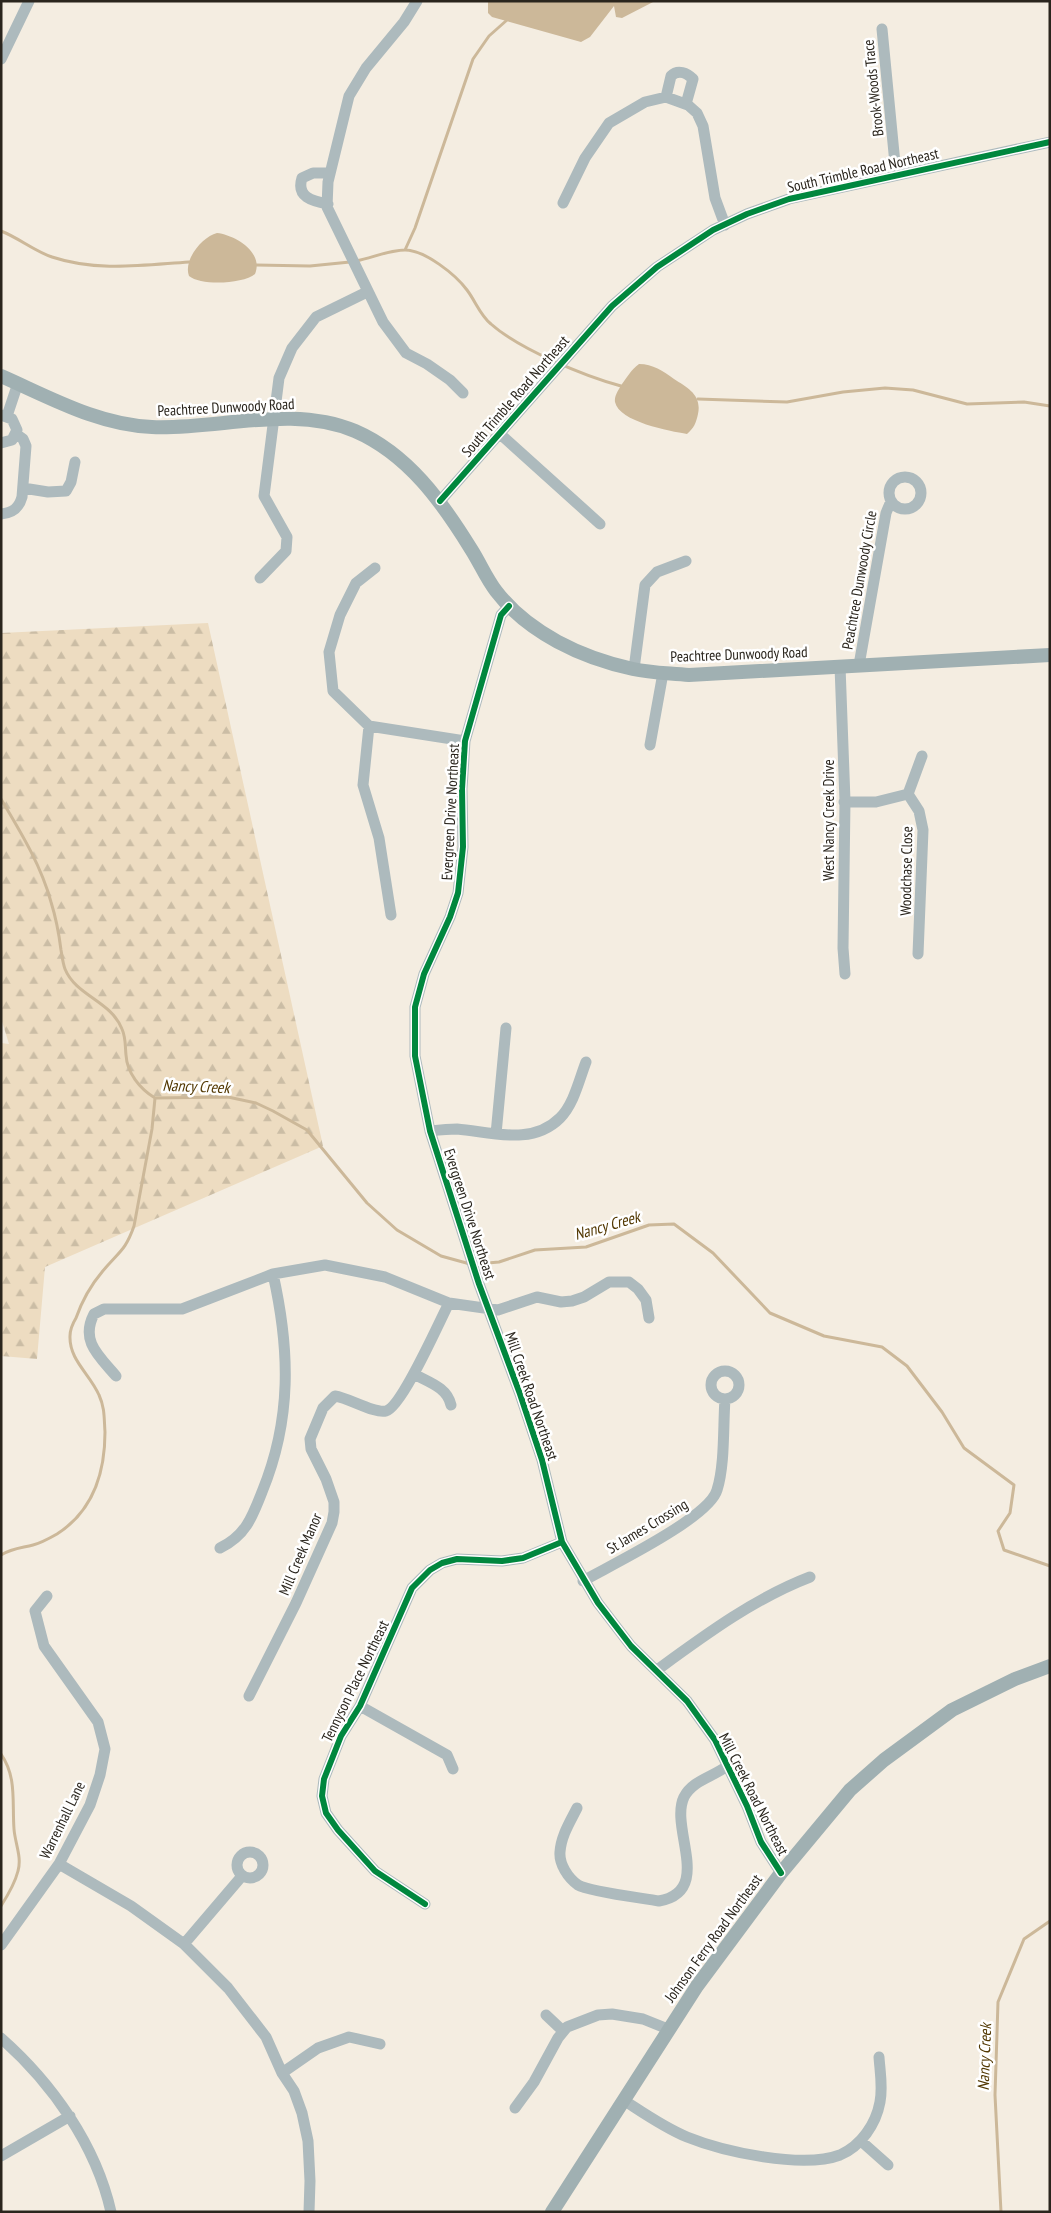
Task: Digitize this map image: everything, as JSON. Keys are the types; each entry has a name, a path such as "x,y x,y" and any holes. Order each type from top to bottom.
{"main road":[{"name":"Peachtree Dunwoody Road","path":"1,376 82,411 106,420 131,425 154,427 273,419 308,420 354,430 381,444 401,459 440,501 496,590 509,606 534,627 560,643 600,660 634,670 689,674 1050,655"},
{"name":"Johnson Ferry Road Northeast","path":"552,2212 625,2101 668,2029 697,1986 780,1873 850,1790 884,1760 952,1710 1014,1679 1050,1666"}],"street":[{"path":"1,59 29,1"},
{"path":"418,1 404,22 366,68 349,96 328,182 328,204 383,322 406,353 427,364 450,380 462,393"},
{"name":"Brook-Woods Trace","path":"882,29 896,174"},
{"path":"666,97 671,76 677,72 684,73 692,80 686,104"},
{"path":"563,203 585,158 608,124 645,102 666,97 686,104 697,113 703,126 715,198 725,225"},
{"name":"South Trimble Road Northeast","path":"440,501 596,322 634,286 681,250 725,225 789,199 896,174 1050,142"},
{"path":"328,204 311,201 303,195 300,184 302,178 306,175 330,173"},
{"path":"260,578 286,551 287,537 264,496 279,378 292,348 316,317 368,292"},
{"path":"1,443 12,440 16,434 15,422 4,416 18,383"},
{"path":"499,433 600,524"},
{"path":"1,514 9,513 20,504 23,488 26,446 23,439 16,434"},
{"path":"23,488 48,492 66,491 71,482 75,462"},
{"name":"Peachtree Dunwoody Circle","path":"859,664 886,513 891,501"},
{"path":"634,670 646,585 657,572 686,561"},
{"path":"375,568 356,584 340,615 329,652 333,691 369,726 465,741"},
{"name":"Evergreen Drive Northeast","path":"488,1309 430,1130 415,1056 416,1007 424,974 450,917 461,877 464,847 462,788 465,741 501,615 509,606"},
{"name":"West Nancy Creek Drive","path":"840,666 844,802 843,948 845,974"},
{"path":"650,745 663,673"},
{"path":"369,726 362,785 378,838 391,915"},
{"path":"844,802 876,802 908,794 922,756"},
{"name":"Woodchase Close","path":"908,794 919,811 923,830 918,954"},
{"path":"496,1134 506,1028"},
{"path":"430,1130 455,1129 520,1136 532,1134 560,1118 572,1100 586,1062"},
{"path":"116,1376 89,1341 89,1323 94,1314 104,1309 182,1309 273,1274 325,1265 385,1276 448,1303 498,1310 537,1296 562,1302 572,1301 584,1297 609,1282 629,1282 638,1289 646,1300 649,1318"},
{"path":"220,1548 234,1542 242,1533 256,1509 283,1423 285,1360 282,1313 273,1274"},
{"name":"Mill Creek Manor","path":"249,1696 296,1603 332,1523 334,1502 312,1449 310,1439 323,1408 336,1396 385,1412 392,1408 414,1374 448,1303"},
{"name":"Mill Creek Road Northeast","path":"488,1309 520,1394 542,1460 562,1542 598,1603 632,1646 687,1701 715,1740 747,1806 761,1842 780,1873"},
{"path":"414,1374 443,1390 448,1395 451,1405"},
{"name":"St James Crossing","path":"584,1581 681,1525 710,1503 717,1491 720,1472 725,1399"},
{"name":"Tennyson Place Northeast","path":"425,1904 374,1871 338,1830 326,1813 322,1796 324,1779 341,1736 360,1706 412,1588 430,1570 442,1563 457,1559 502,1561 523,1558 562,1542"},
{"path":"657,1670 698,1640 775,1592 810,1577"},
{"name":"Warrenhall Lane","path":"1,1945 59,1864 90,1805 100,1775 105,1749 98,1722 44,1646 35,1611 47,1596"},
{"path":"360,1706 447,1755 453,1769"},
{"path":"577,1808 564,1834 560,1853 562,1864 569,1876 580,1886 659,1901 667,1900 685,1882 688,1870 688,1857 679,1817 685,1795 693,1785 727,1766"},
{"path":"59,1864 131,1906 184,1944 228,1988 266,2037 282,2073 294,2091 302,2113 308,2141 309,2212"},
{"path":"184,1944 242,1876"},
{"path":"515,2108 534,2082 567,2027 598,2015 612,2014 643,2019 668,2029"},
{"path":"546,2015 564,2031"},
{"path":"282,2073 318,2048 349,2037 380,2044"},
{"path":"1,2038 43,2083 70,2116 99,2173 111,2212"},
{"path":"625,2101 688,2137 727,2150 794,2160 830,2158 853,2148 861,2140 874,2118 880,2104 882,2092 879,2057"},
{"path":"1,2156 70,2116"},
{"path":"861,2140 888,2165"}],"green space":[{"path":"208,623 323,1146 45,1267 37,1359 1,1356 1,1043 9,1044 1,1018 1,633"}],"shaded area":[{"path":"488,1 655,1 622,18 616,17 614,6 590,37 581,42 492,17 488,13"},
{"path":"217,233 232,237 252,252 257,266 255,274 232,282 203,281 189,276 188,270 191,256 205,239"},
{"path":"639,364 649,365 662,371 689,389 696,397 699,407 697,417 693,427 687,434 669,431 635,420 619,409 615,402 615,397 630,373"}],"waterway":[{"path":"405,250 415,228 473,59 489,36 507,20"},
{"path":"1,231 52,257 86,265 137,266 189,262"},
{"path":"356,261 399,250 422,254 439,264 455,277 467,290 484,317 518,343 553,361 589,376 621,386"},
{"path":"256,265 310,266 350,262"},
{"path":"698,399 787,402 843,392 885,388 913,390 967,404 1024,402 1050,406"},
{"name":"Nancy Creek","path":"1,799 29,849 47,888 56,920 65,969 77,986 117,1019 124,1036 129,1068 135,1080 144,1090 155,1098 228,1097 256,1103 273,1111 307,1130 367,1203 397,1230 441,1256 470,1264"},
{"path":"1,1555 42,1542 69,1525 88,1502 99,1476 103,1462 105,1432 103,1409 95,1387 76,1360 71,1345 70,1333 81,1305 91,1288 124,1247 131,1235 152,1129 155,1098"},
{"name":"Nancy Creek","path":"476,1264 499,1262 535,1250 586,1247 649,1225 674,1224 713,1253 770,1313 824,1336 882,1347 907,1366 942,1412 964,1448 1014,1485 1010,1513 998,1531 1004,1550 1050,1566"},
{"path":"1,1754 10,1772 12,1781 14,1829 19,1855 19,1866 15,1880 1,1906"},
{"name":"Nancy Creek","path":"1001,2212 995,2095 998,2002 1024,1939 1050,1921"}],"cycle path":[{"path":"440,501 612,306 657,267 713,230 747,214 789,199 1050,142"},
{"path":"509,606 501,615 465,741 462,789 463,847 458,893 450,917 424,974 415,1007 415,1056 430,1131 479,1284 520,1394 542,1460 562,1542 598,1603 631,1646 687,1701 715,1740 747,1806 761,1842 781,1873"},
{"path":"425,1904 375,1871 338,1830 326,1813 322,1796 324,1779 341,1736 360,1706 412,1588 430,1570 442,1563 457,1559 502,1561 523,1558 562,1542"}]}
